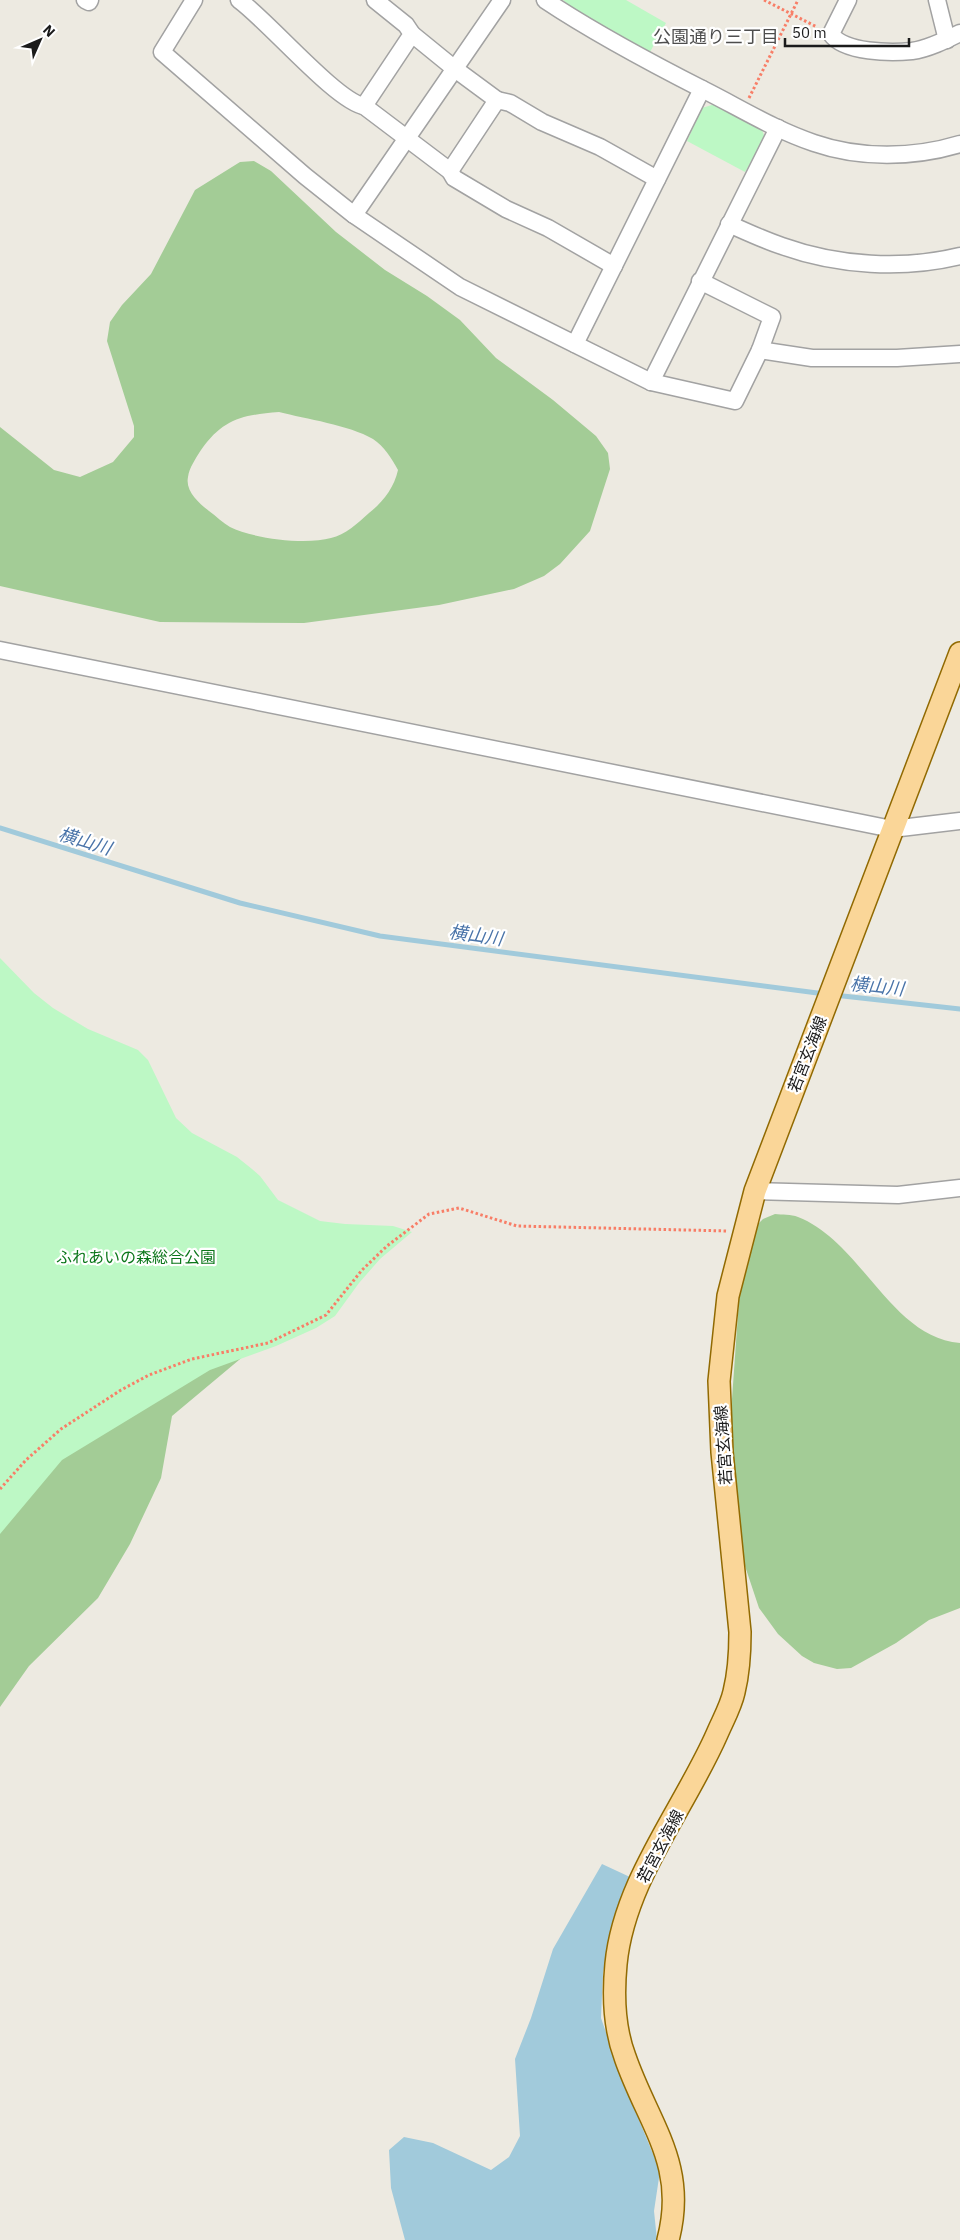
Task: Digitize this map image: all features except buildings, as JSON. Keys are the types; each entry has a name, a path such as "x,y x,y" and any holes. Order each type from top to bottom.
{"main road":[{"name":"若宮玄海線","path":"668,2240 673,2219 674,2183 665,2147 624,2057 617,2031 615,2008 616,1964 624,1919 645,1871 702,1768 722,1723 736,1684 740,1658 740,1632 722,1452 719,1381 728,1296 755,1191 960,652"}],"street":[{"path":"85,0 89,2 90,0"},
{"path":"194,0 162,52 304,176 354,215 460,287 651,382 735,401 760,350 772,317 700,281"},
{"path":"240,0 254,11 329,83 355,104 364,106 450,170 454,178 506,209 548,228 614,266"},
{"path":"375,0 406,25 412,34 497,100 510,103 542,122 600,147 657,179"},
{"path":"354,215 502,0"},
{"path":"545,0 637,57 778,128 814,143 863,153 913,154 939,151 960,144"},
{"path":"848,0 831,34 837,42 869,51 913,51 953,37 937,0"},
{"path":"364,106 412,34"},
{"path":"575,344 702,89"},
{"path":"450,170 497,100"},
{"path":"651,382 778,128"},
{"path":"729,224 783,247 831,259 873,263 915,263 960,256"},
{"path":"760,350 812,358 898,358 960,354"},
{"path":"0,650 892,829 960,821"},
{"path":"755,1191 898,1195 960,1188"}],"path":[{"path":"764,0 831,34"},
{"path":"742,110 798,0"},
{"path":"0,1489 26,1460 61,1430 121,1390 149,1375 192,1359 268,1343 326,1315 362,1270 387,1246 429,1214 459,1208 517,1226 743,1232"}],"green space":[{"path":"563,0 626,0 666,23 650,52 594,23"},
{"path":"715,104 761,127 765,138 745,172 687,141 702,108"},
{"path":"254,161 271,171 336,232 385,270 427,296 460,320 496,358 553,400 596,436 608,453 610,469 590,531 560,564 544,576 514,589 439,605 304,623 160,622 0,586 0,427 54,470 80,477 113,462 134,437 134,426 107,341 110,322 122,305 151,274 195,190 240,162","holes":["279,412 340,426 363,434 373,439 384,449 398,470 391,489 379,504 360,521 341,534 320,540 308,541 280,540 252,535 227,525 205,508 191,492 188,482 191,467 201,450 217,431 234,420"]},
{"name":"ふれあいの森総合公園","path":"0,958 34,993 53,1008 88,1029 138,1050 148,1060 176,1118 192,1133 237,1157 252,1169 260,1176 278,1200 320,1221 393,1226 412,1232 380,1259 359,1283 335,1316 316,1328 276,1346 210,1370 62,1460 0,1534"},
{"path":"775,1214 798,1217 820,1229 840,1246 895,1307 914,1324 936,1337 960,1343 960,1608 929,1620 896,1643 851,1668 837,1669 814,1663 802,1656 778,1634 759,1608 740,1551 729,1441 740,1286 751,1231 763,1219"},
{"path":"0,1300 295,1313 172,1416 161,1478 130,1544 98,1598 29,1666 0,1707"}],"water":[{"path":"602,1864 630,1877 613,1922 603,1973 601,2018 621,2076 660,2171 654,2211 657,2240 405,2240 391,2188 389,2150 404,2137 433,2143 491,2170 509,2157 520,2136 515,2059 531,2018 553,1949"}],"waterway":[{"name":"横山川","path":"0,828 240,903 380,936 825,994"},
{"name":"横山川","path":"834,995 960,1009"}],"district":[{"name":"公園通り三丁目","path":"716,36"}]}
